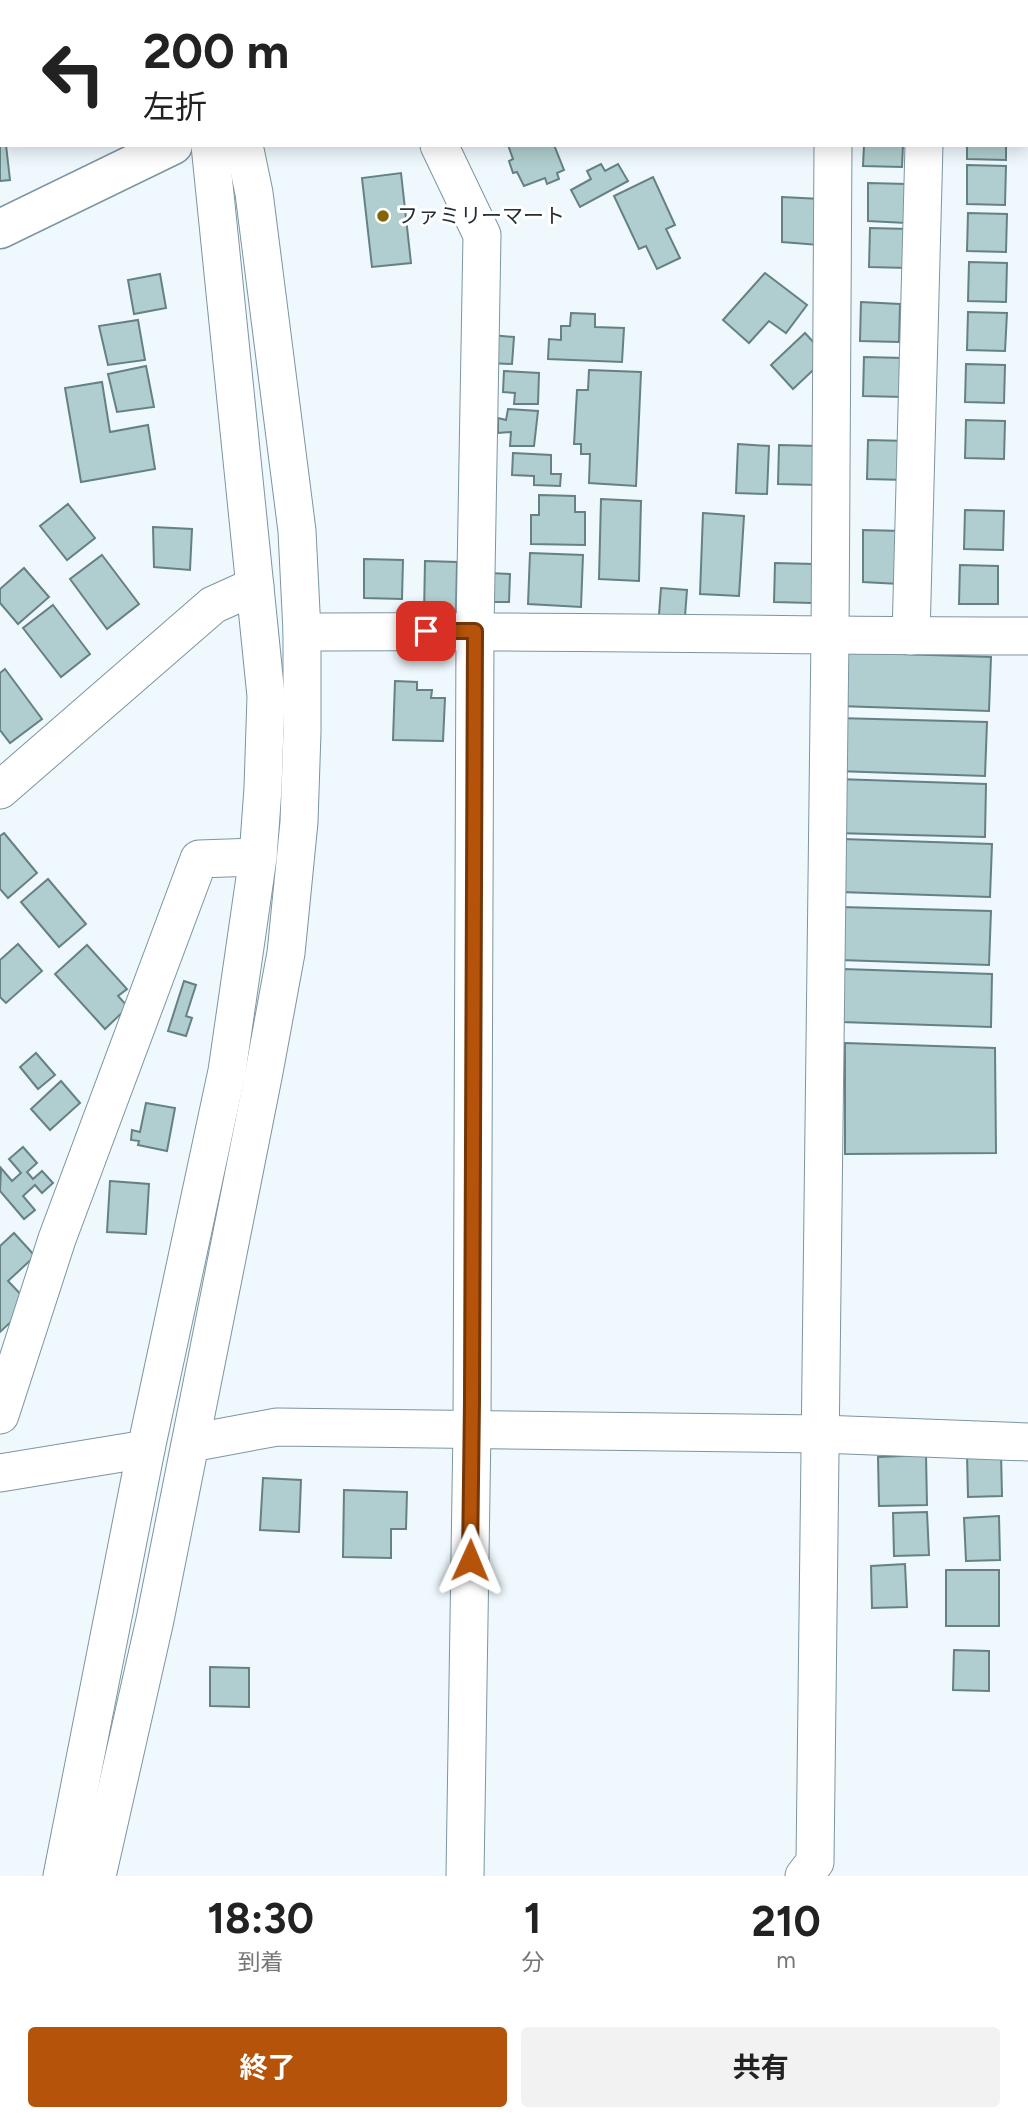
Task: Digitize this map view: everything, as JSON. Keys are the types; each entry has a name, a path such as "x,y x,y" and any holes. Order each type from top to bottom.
{"main road":[{"path":"0,229 169,147"}],"street":[{"path":"62,1876 146,1449 227,1071 258,858 265,696 210,147"},
{"path":"97,1876 155,1620 286,953 299,821 303,732 297,531 254,193 244,147"},
{"path":"440,147 482,235 475,631 472,1428 464,1876"},
{"path":"804,1876 815,1862 831,636 833,147"},
{"path":"912,636 923,147"},
{"path":"0,790 213,605 256,586"},
{"path":"302,632 1028,636"},
{"path":"0,1415 57,1239 200,859 258,858"},
{"path":"191,1443 277,1427 821,1434 1028,1442"},
{"path":"0,1472 146,1449"}],"building":[{"path":"0,147 6,147 10,180 0,181"},
{"path":"509,147 555,147 564,170 557,173 559,179 547,184 545,178 524,186 517,172 513,173 509,161 513,159"},
{"path":"864,147 903,147 902,167 863,166"},
{"path":"967,147 1006,147 1006,160 967,159"},
{"path":"601,164 605,171 618,164 628,181 580,207 571,190 591,179 587,171"},
{"path":"967,165 1006,166 1005,205 967,204"},
{"path":"401,173 411,263 372,267 362,178"},
{"path":"653,177 675,225 666,229 680,258 657,269 646,246 639,249 614,196"},
{"path":"868,183 907,184 906,223 868,221"},
{"path":"782,197 821,199 819,245 782,242"},
{"path":"968,213 1007,214 1006,252 967,251"},
{"path":"870,228 909,229 908,268 869,267"},
{"path":"969,262 1007,263 1006,302 968,301"},
{"path":"765,273 807,305 786,333 769,321 749,343 723,320"},
{"path":"160,274 166,308 134,314 128,280"},
{"path":"861,302 900,304 899,342 860,341"},
{"path":"968,312 1007,313 1005,351 967,350"},
{"path":"571,313 595,314 595,327 624,328 622,362 548,359 549,339 561,340 561,326 570,326"},
{"path":"138,320 145,360 108,365 99,326"},
{"path":"805,333 827,357 793,389 771,365"},
{"path":"491,335 514,337 512,364 489,363"},
{"path":"864,357 903,358 902,397 863,396"},
{"path":"966,364 1005,365 1004,403 965,402"},
{"path":"146,366 154,407 117,412 108,374"},
{"path":"589,370 641,372 636,486 589,483 590,454 581,454 581,444 574,444 577,390 588,390"},
{"path":"504,371 539,373 538,404 514,404 515,393 503,392"},
{"path":"102,382 110,432 148,425 155,469 81,482 65,388"},
{"path":"508,409 538,411 534,446 510,446 511,432 498,433 498,418 506,420"},
{"path":"966,420 1005,421 1004,459 965,458"},
{"path":"868,440 907,441 906,480 867,479"},
{"path":"738,444 769,446 767,494 736,493"},
{"path":"779,445 818,446 817,485 778,484"},
{"path":"513,453 551,455 551,474 561,474 560,486 534,485 534,476 512,475"},
{"path":"539,495 575,496 575,512 585,512 585,545 531,544 531,515 539,515"},
{"path":"601,499 641,501 639,581 599,579"},
{"path":"68,504 95,538 67,560 40,526"},
{"path":"965,510 1004,511 1003,550 964,549"},
{"path":"703,513 744,516 739,596 700,594"},
{"path":"153,527 192,529 190,570 154,567"},
{"path":"863,530 902,531 899,584 863,582"},
{"path":"530,553 583,555 581,607 528,604"},
{"path":"102,555 139,604 107,629 70,579"},
{"path":"364,559 403,560 402,599 364,598"},
{"path":"425,561 457,562 456,616 424,615"},
{"path":"775,563 814,564 812,603 774,602"},
{"path":"960,565 998,566 998,604 959,604"},
{"path":"24,568 49,597 18,624 0,603 0,589"},
{"path":"489,573 510,574 509,602 488,602"},
{"path":"661,588 687,590 685,616 659,615"},
{"path":"53,605 90,654 61,677 23,628"},
{"path":"841,652 991,657 989,711 839,706"},
{"path":"5,669 42,719 10,743 0,730 0,673"},
{"path":"395,681 417,682 417,690 432,690 431,698 445,698 443,741 393,740"},
{"path":"837,718 987,722 985,776 836,771"},
{"path":"837,779 986,784 985,837 835,833"},
{"path":"4,833 37,873 8,898 0,889 0,836"},
{"path":"842,839 992,844 990,897 840,892"},
{"path":"48,879 86,924 59,947 21,902"},
{"path":"841,907 991,911 989,965 840,960"},
{"path":"18,944 42,971 6,1003 0,997 0,960"},
{"path":"87,945 127,989 118,996 128,1007 105,1029 55,974"},
{"path":"843,969 992,974 991,1027 841,1022"},
{"path":"184,981 196,985 186,1016 192,1018 186,1036 168,1031"},
{"path":"845,1043 995,1048 996,1153 845,1154"},
{"path":"36,1053 55,1075 38,1089 20,1067"},
{"path":"61,1081 80,1103 50,1130 31,1109"},
{"path":"146,1103 175,1108 167,1151 138,1145 139,1141 131,1140 132,1130 140,1132"},
{"path":"23,1147 37,1163 27,1172 33,1179 42,1171 53,1183 42,1193 35,1185 23,1196 35,1210 24,1219 0,1191 1,1168 12,1181 21,1173 9,1159"},
{"path":"110,1181 149,1184 146,1234 107,1232"},
{"path":"14,1233 35,1256 8,1281 30,1304 0,1332 0,1246"},
{"path":"1001,1453 1002,1496 968,1497 967,1454"},
{"path":"926,1455 927,1505 879,1506 878,1457"},
{"path":"263,1478 301,1480 299,1532 260,1530"},
{"path":"344,1490 407,1492 406,1529 391,1529 391,1558 343,1557"},
{"path":"927,1512 929,1555 894,1556 893,1513"},
{"path":"999,1516 1000,1560 966,1561 964,1518"},
{"path":"905,1564 907,1607 872,1608 871,1566"},
{"path":"946,1570 999,1570 999,1626 946,1626"},
{"path":"954,1650 989,1651 989,1691 953,1690"},
{"path":"210,1667 249,1668 249,1707 210,1706"}],"place":[{"name":"ファミリーマート","path":"383,216"}],"route":[{"path":"426,631 475,631 470,1560"}]}
